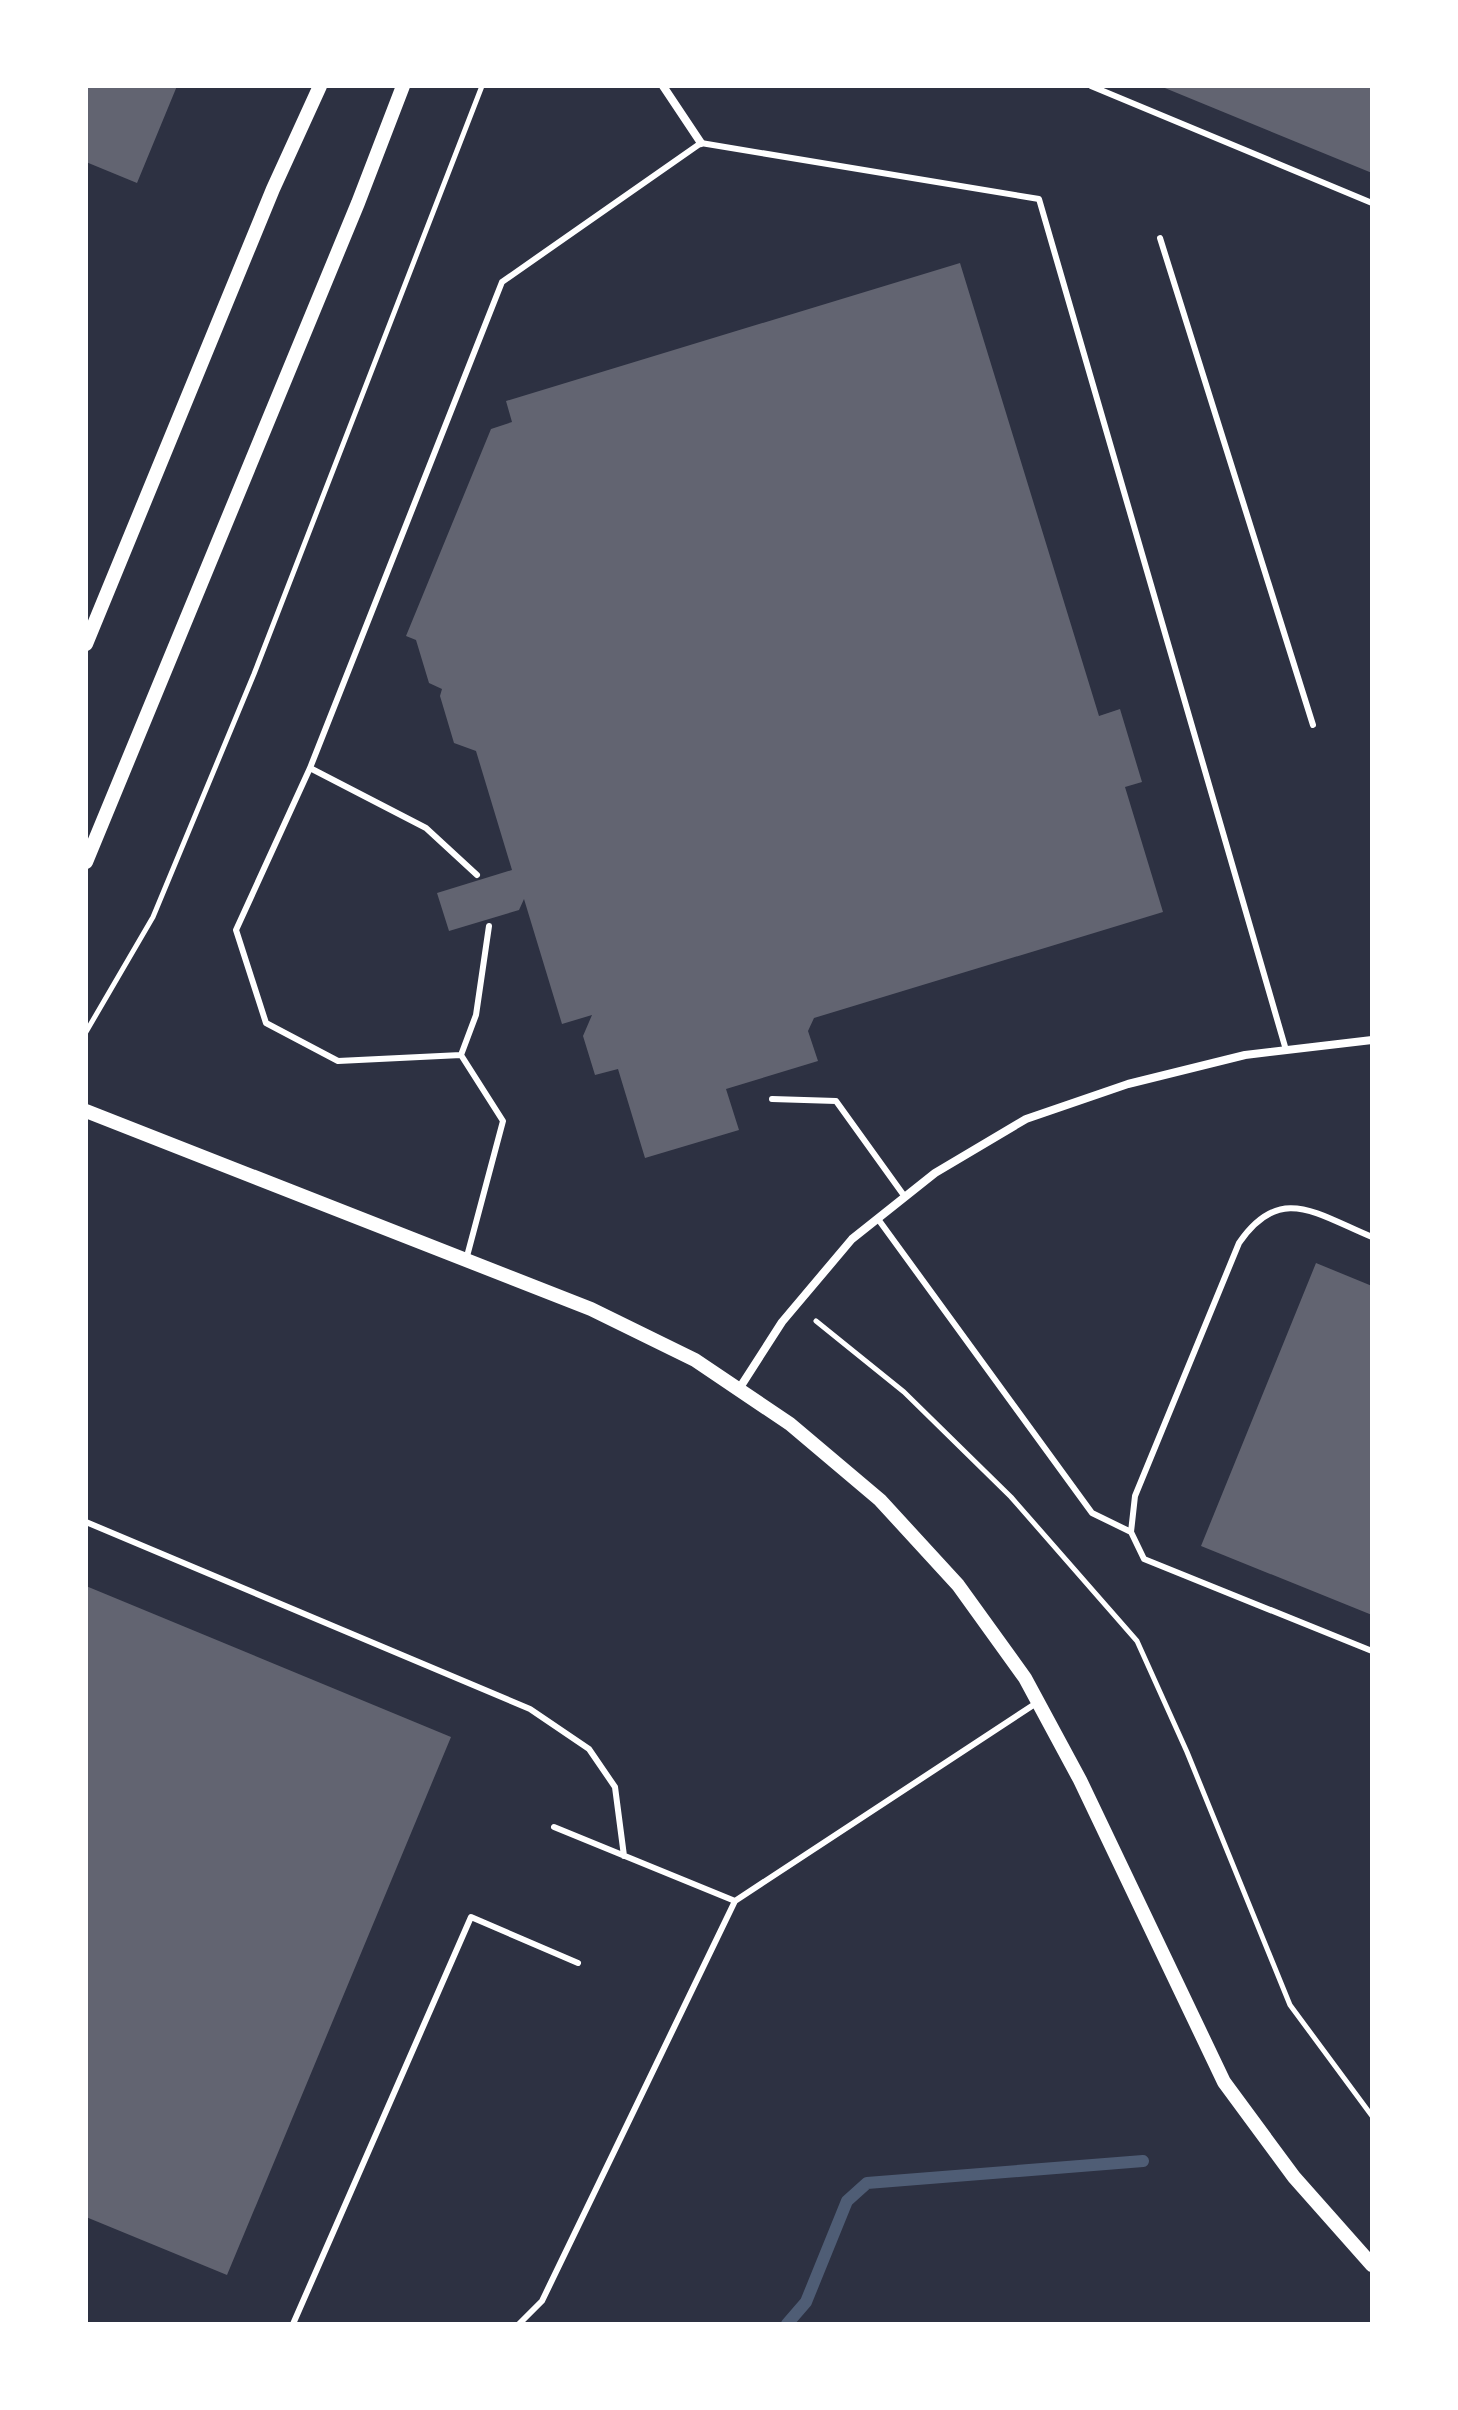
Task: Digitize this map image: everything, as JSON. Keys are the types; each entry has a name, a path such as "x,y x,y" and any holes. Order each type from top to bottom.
{"street":[{"path":"86,644 273,189 320,86"},
{"path":"86,862 352,218 403,86"},
{"path":"663,86 701,143"},
{"path":"739,1389 797,1304 852,1239 935,1173 1026,1119 1128,1084 1245,1055 1372,1040"},
{"path":"86,1111 591,1309 695,1360 739,1389 790,1424 880,1500 958,1585 1038,1702 1080,1780 1224,2082 1294,2177 1372,2265"}],"lane":[{"path":"1091,86 1372,203"},
{"path":"461,1055 338,1061 266,1023 236,930 310,768 502,282 701,143 1039,199 1286,1050"},
{"path":"1160,238 1313,725"},
{"path":"310,768 426,828 477,875"},
{"path":"461,1055 476,1015 489,926"},
{"path":"461,1055 503,1121 466,1260"},
{"path":"772,1099 836,1101 905,1197"},
{"path":"1372,1237 1310,1212 1278,1207 1255,1219 1239,1243 1135,1496 1131,1532 1144,1559 1372,1651"},
{"path":"878,1219 1092,1513 1131,1532"},
{"path":"86,1522 530,1709 589,1749 615,1787 624,1856"},
{"path":"519,2324 542,2301 735,1901 1038,1702"},
{"path":"554,1827 735,1901"},
{"path":"293,2324 471,1917 578,1963"}],"path":[{"path":"86,1032 135,952 159,902 283,600 482,86"},
{"path":"797,1304 904,1392 1011,1497 1137,1641 1187,1752 1290,2005 1372,2116"}],"building":[{"path":"86,86 177,86 137,183 86,162"},
{"path":"1160,86 1372,86 1372,173"},
{"path":"960,263 1099,716 1120,709 1142,782 1125,787 1163,912 814,1018 808,1031 818,1061 726,1089 739,1130 645,1158 618,1069 595,1075 583,1036 592,1015 562,1024 524,899 519,910 449,931 437,893 512,870 476,751 454,743 440,696 442,689 429,683 416,640 406,636 491,429 512,422 506,401"},
{"path":"1316,1263 1372,1286 1372,1615 1201,1546"},
{"path":"86,1586 451,1737 227,2275 86,2217"}],"waterway":[{"path":"787,2324 806,2302 847,2201 867,2183 1143,2161"}]}
